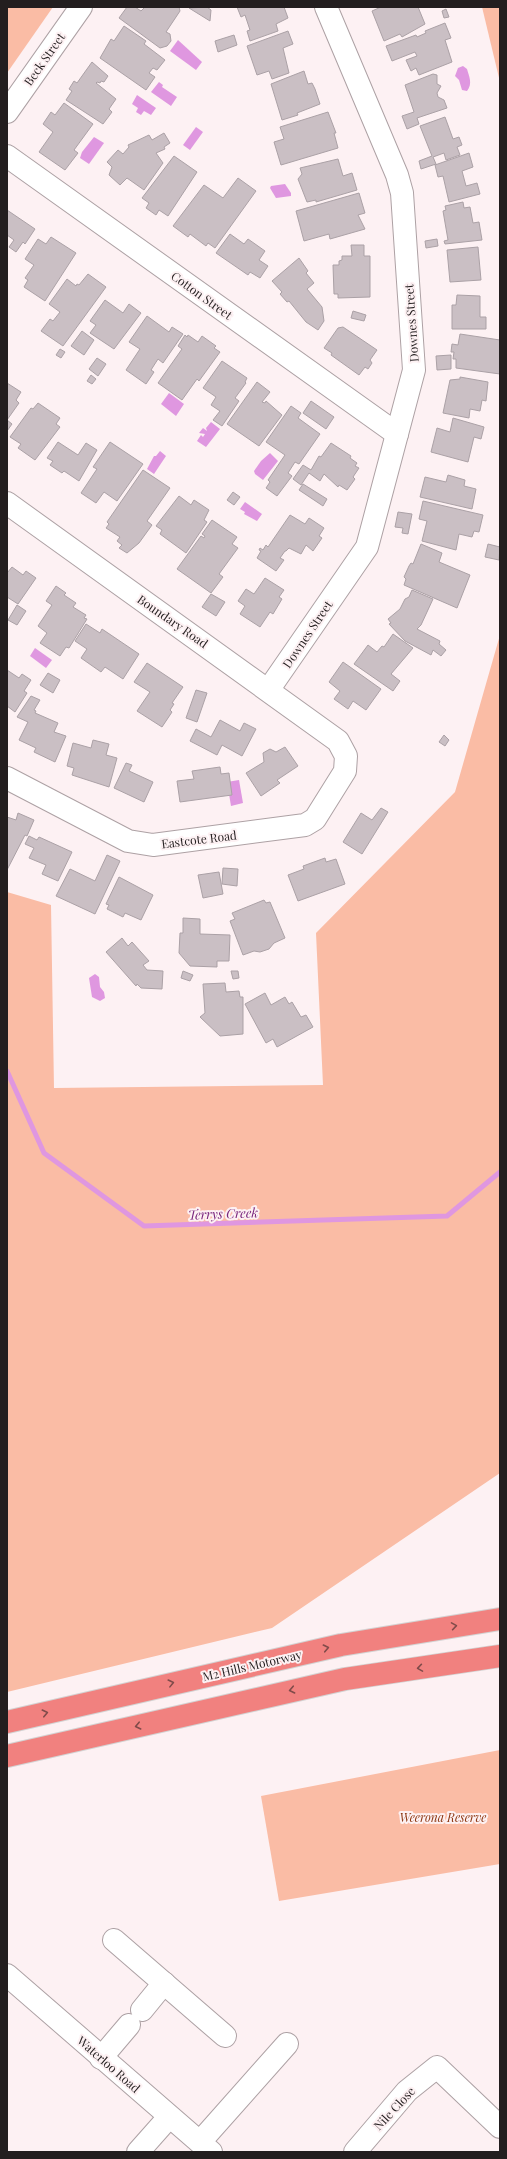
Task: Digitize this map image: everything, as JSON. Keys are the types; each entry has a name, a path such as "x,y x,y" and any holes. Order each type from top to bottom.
{"highway":[{"name":"M2 Hills Motorway","path":"7,1722 341,1645 500,1619"},
{"path":"7,1756 346,1679 500,1656"}],"street":[{"name":"Beck Street","path":"7,112 81,7"},
{"name":"Downes Street","path":"269,689 367,547 414,370 402,193 397,175 326,7"},
{"name":"Cotton Street","path":"7,156 397,434"},
{"name":"Boundary Road","path":"7,503 269,689 338,740"},
{"name":"Eastcote Road","path":"7,778 128,841 153,845 166,844 305,825 315,819 345,772 346,756 338,740"},
{"path":"114,1940 225,2036"},
{"name":"Waterloo Road","path":"7,1975 169,2117 206,2147"},
{"path":"101,2058 164,1983"},
{"path":"206,2147 287,2044"},
{"name":"Nile Close","path":"355,2152 407,2091 437,2067 500,2127"},
{"path":"138,2152 169,2117"}],"green space":[{"path":"7,7 53,7 7,73"},
{"path":"482,7 500,7 500,82"},
{"path":"500,635 500,1473 272,1628 7,1692 7,892 51,905 54,1088 323,1085 316,933 455,792"},
{"name":"Weerona Reserve","path":"500,1750 500,1864 279,1901 261,1796"}],"shaded area":[{"path":"178,40 202,62 196,70 170,51"},
{"path":"463,66 467,69 470,80 470,86 467,91 462,90 459,80 455,76 458,68"},
{"path":"159,82 163,85 162,87 177,97 171,106 151,92"},
{"path":"137,95 156,108 151,115 144,111 141,115 136,112 138,108 132,104"},
{"path":"196,127 203,132 190,150 183,145"},
{"path":"94,137 104,143 89,164 80,158 82,152"},
{"path":"285,184 291,193 291,196 276,198 270,188 271,186"},
{"path":"169,393 184,404 176,416 161,404"},
{"path":"211,422 220,429 206,447 197,441 201,435 203,437 205,434 199,433 203,428 207,431 206,428"},
{"path":"160,451 166,456 154,474 147,469 154,456 156,456"},
{"path":"270,453 278,461 263,480 255,474 254,471 261,461"},
{"path":"245,502 262,514 257,521 244,514 245,512 240,509"},
{"path":"35,648 52,660 46,668 30,656"},
{"path":"239,780 243,803 231,806 227,782"},
{"path":"95,974 99,977 100,987 104,992 105,998 100,1001 92,997 89,978"}],"building":[{"path":"127,7 135,7 141,11 145,7 179,7 180,11 166,32 170,34 171,41 167,46 160,48 119,18"},
{"path":"207,7 211,10 210,21 189,8"},
{"path":"237,7 284,7 288,18 276,24 278,31 250,41 247,31 250,30 245,15 241,17"},
{"path":"381,7 418,7 425,24 402,37 400,34 384,41 372,11"},
{"path":"446,9 449,17 444,18 442,11"},
{"path":"445,23 451,38 445,40 452,62 419,75 416,68 411,71 406,60 417,56 415,52 392,61 386,46 416,35 417,37 426,33 425,31"},
{"path":"124,26 146,41 144,44 165,60 157,70 153,68 149,73 155,77 146,90 100,58 111,39 114,41"},
{"path":"288,31 293,44 283,48 289,73 272,79 269,71 257,75 247,46"},
{"path":"234,35 237,45 218,52 215,41"},
{"path":"92,62 108,76 104,82 101,81 100,83 96,83 116,99 109,109 112,112 103,124 66,100 72,91 69,89 74,81 77,83"},
{"path":"304,71 308,84 312,83 320,104 297,113 298,115 282,120 271,84"},
{"path":"433,74 437,75 437,84 441,86 437,93 438,97 444,100 447,108 417,118 419,124 407,129 402,116 414,112 405,85"},
{"path":"64,103 93,124 74,150 78,153 65,170 39,152 53,132 43,124 51,112 55,115"},
{"path":"328,112 336,133 334,133 338,148 281,165 274,142 284,139 280,127"},
{"path":"445,117 453,139 459,137 462,145 457,147 460,155 446,160 444,153 433,157 436,164 421,169 419,161 432,156 420,126"},
{"path":"164,133 170,143 164,147 165,149 156,153 163,163 144,190 127,178 120,185 109,175 112,167 107,162 118,150 123,154 129,147 128,145 149,135 152,140"},
{"path":"469,153 473,167 462,171 466,186 477,183 480,194 449,202 443,176 438,177 435,165"},
{"path":"174,156 197,172 168,216 159,210 156,215 146,208 149,203 142,198"},
{"path":"338,159 343,176 352,173 357,190 316,202 316,200 307,202 298,179 302,174 300,168"},
{"path":"238,178 256,191 215,248 208,243 206,246 190,234 188,237 173,226 204,185 223,198"},
{"path":"359,193 365,213 358,215 365,229 330,239 329,234 304,241 296,211"},
{"path":"463,202 464,208 470,207 473,223 479,222 482,240 445,244 444,241 448,240 443,211 446,210 445,206"},
{"path":"7,210 35,229 25,244 23,242 16,252 9,247 14,240 7,235"},
{"path":"230,234 244,244 248,239 265,251 259,260 268,266 260,278 250,272 248,275 216,253"},
{"path":"51,237 76,253 45,301 24,287 28,280 25,278 34,265 25,259 38,239 46,244"},
{"path":"437,239 438,246 426,248 425,241"},
{"path":"351,245 364,245 364,256 370,256 370,297 338,298 338,294 334,294 333,265 339,265 339,261 342,260 342,256 352,256"},
{"path":"478,247 481,280 450,282 447,250"},
{"path":"299,258 308,271 306,273 314,283 307,289 322,307 324,321 318,330 306,322 289,301 287,302 280,294 282,292 272,281"},
{"path":"88,274 106,287 63,346 41,331 50,319 53,321 60,312 49,304 67,279 76,286 77,284 79,285"},
{"path":"457,295 480,296 480,317 486,317 486,329 452,329 452,305 456,305"},
{"path":"105,300 123,313 129,304 141,313 114,349 90,333 96,325 90,321"},
{"path":"353,311 366,315 364,321 351,318"},
{"path":"147,316 169,332 172,327 183,334 163,363 158,359 151,370 154,372 146,384 126,370 140,349 129,342"},
{"path":"343,327 377,350 370,360 372,363 368,369 365,367 359,375 331,355 332,353 324,348 338,328"},
{"path":"82,331 94,340 84,355 71,346"},
{"path":"460,334 500,340 500,374 456,368 456,359 453,359 454,352 451,352 452,344 458,345"},
{"path":"185,335 187,337 188,335 198,342 202,336 216,346 214,348 220,352 199,381 197,379 182,400 158,383 182,349 178,346"},
{"path":"60,349 65,352 61,358 56,355"},
{"path":"451,355 451,369 437,370 436,356"},
{"path":"97,358 106,364 98,376 89,369"},
{"path":"222,361 247,378 246,383 235,398 239,401 222,426 213,420 220,411 211,405 216,397 203,388"},
{"path":"91,375 96,379 92,384 87,381"},
{"path":"460,377 488,382 486,401 482,400 480,411 470,409 469,418 443,413 450,380 460,379"},
{"path":"257,382 270,392 262,402 265,403 266,401 282,415 259,446 227,424"},
{"path":"7,383 21,392 16,400 19,403 7,420"},
{"path":"311,401 334,417 326,429 303,413"},
{"path":"38,403 60,418 56,424 60,427 35,460 18,448 21,444 10,437 31,408 33,409"},
{"path":"291,406 301,413 298,418 320,434 299,464 295,462 288,473 292,476 277,496 266,488 270,482 268,480 285,455 266,442"},
{"path":"453,418 484,427 481,439 474,437 468,462 431,452 437,428 450,432"},
{"path":"7,420 12,424 7,431"},
{"path":"58,442 78,455 86,443 97,450 79,481 64,471 62,473 50,465 53,461 47,458"},
{"path":"110,442 143,464 117,501 104,492 96,503 81,493 97,469 93,467"},
{"path":"331,443 351,456 350,458 357,463 355,466 359,468 353,477 355,479 347,490 339,485 338,487 324,474 320,481 309,473 301,485 293,479 303,465 311,470 319,456 321,457"},
{"path":"143,470 170,488 147,521 152,525 139,543 127,553 119,548 122,545 117,541 120,537 106,528 109,524 107,522"},
{"path":"448,475 465,480 464,486 476,489 472,509 420,497 425,477 446,482"},
{"path":"303,484 327,499 323,506 299,490"},
{"path":"233,492 240,497 234,505 227,500"},
{"path":"179,496 191,505 194,500 209,510 204,520 207,522 186,553 160,534 162,530 156,526"},
{"path":"423,501 483,515 479,532 474,531 472,537 459,534 456,550 422,541 427,521 419,519"},
{"path":"398,512 412,514 408,534 402,533 403,528 395,527"},
{"path":"290,515 305,524 309,518 324,528 319,536 322,538 313,551 306,545 301,554 289,548 280,558 284,560 276,571 257,558 261,551 259,550 260,548 263,550 266,545 268,547"},
{"path":"212,520 237,537 232,544 238,548 219,574 223,577 211,593 177,569 201,536 204,538 205,536 202,534"},
{"path":"421,544 442,553 439,562 470,575 457,608 404,585 406,579 404,577 411,563 413,564"},
{"path":"488,544 500,547 499,560 485,557"},
{"path":"12,567 23,575 26,571 36,578 18,604 7,597 7,573"},
{"path":"265,578 284,590 279,597 282,599 273,614 270,612 260,627 240,614 245,606 238,601 246,589 254,594"},
{"path":"56,586 66,593 64,595 76,603 73,607 86,615 84,618 87,619 69,648 66,647 60,656 40,643 47,633 38,626 52,605 46,601"},
{"path":"412,590 433,599 421,625 417,629 440,641 439,644 446,650 441,656 433,650 431,655 405,641 389,624 391,623 388,619 400,609 405,599 409,597"},
{"path":"211,594 225,602 216,616 202,607"},
{"path":"17,605 26,611 17,625 8,620"},
{"path":"86,624 100,633 102,629 139,654 123,679 105,667 101,672 81,658 87,649 75,641"},
{"path":"393,634 413,648 391,674 400,681 393,691 354,664 368,645 377,652 382,646 384,647"},
{"path":"343,662 381,689 366,710 353,701 348,709 334,699 340,691 329,682"},
{"path":"147,663 183,687 172,703 174,704 170,710 172,712 162,727 137,711 150,692 134,682"},
{"path":"7,670 19,678 22,674 31,680 24,691 27,693 15,712 7,706"},
{"path":"48,673 60,680 53,693 40,685"},
{"path":"196,690 207,693 197,722 186,718"},
{"path":"31,696 40,700 34,710 36,711 35,713 58,723 54,732 66,736 55,762 34,752 36,748 19,740 28,722 17,717"},
{"path":"220,720 240,731 244,723 256,729 242,756 222,745 217,755 190,741 196,729 211,737"},
{"path":"444,735 449,740 445,746 439,742"},
{"path":"93,740 109,744 106,755 117,758 109,787 72,775 74,768 67,766 73,743 91,748"},
{"path":"285,747 298,766 277,780 280,783 261,796 246,773 264,762 263,753 270,749 276,752"},
{"path":"126,763 132,765 129,771 153,782 144,802 114,788"},
{"path":"220,767 221,774 229,773 232,795 180,802 177,781 194,779 192,771"},
{"path":"381,808 388,812 362,854 343,842 361,813 372,820"},
{"path":"18,813 34,820 27,836 25,835 7,870 7,817 16,820"},
{"path":"29,836 37,840 39,837 72,852 58,881 42,874 46,865 29,858 34,848 25,844"},
{"path":"107,855 120,861 95,914 56,896 70,869 95,881"},
{"path":"325,858 326,862 336,859 345,884 298,901 288,875 304,869 303,866"},
{"path":"223,868 238,869 237,886 222,884"},
{"path":"219,872 223,894 203,898 198,875"},
{"path":"119,877 153,895 141,920 125,913 123,917 107,909 109,905 106,904"},
{"path":"264,900 266,903 270,902 285,938 274,943 269,949 260,952 254,951 243,955 230,921 235,919 232,913"},
{"path":"183,918 200,919 200,934 230,935 229,961 217,961 217,967 190,966 179,953 180,933 183,933"},
{"path":"122,938 128,946 132,942 149,961 143,965 147,970 163,971 162,989 141,988 137,984 136,986 106,952"},
{"path":"183,971 193,975 190,981 181,978"},
{"path":"231,971 238,971 239,978 233,979"},
{"path":"225,983 226,992 239,991 240,997 243,997 243,1034 220,1036 200,1017 205,1013 203,984"},
{"path":"265,993 271,1005 285,997 289,1004 292,1002 301,1017 306,1015 313,1027 277,1047 273,1039 266,1043 245,1004"}],"waterway":[{"name":"Terrys Creek","path":"7,1071 44,1153 144,1226 447,1216 500,1172"}]}
